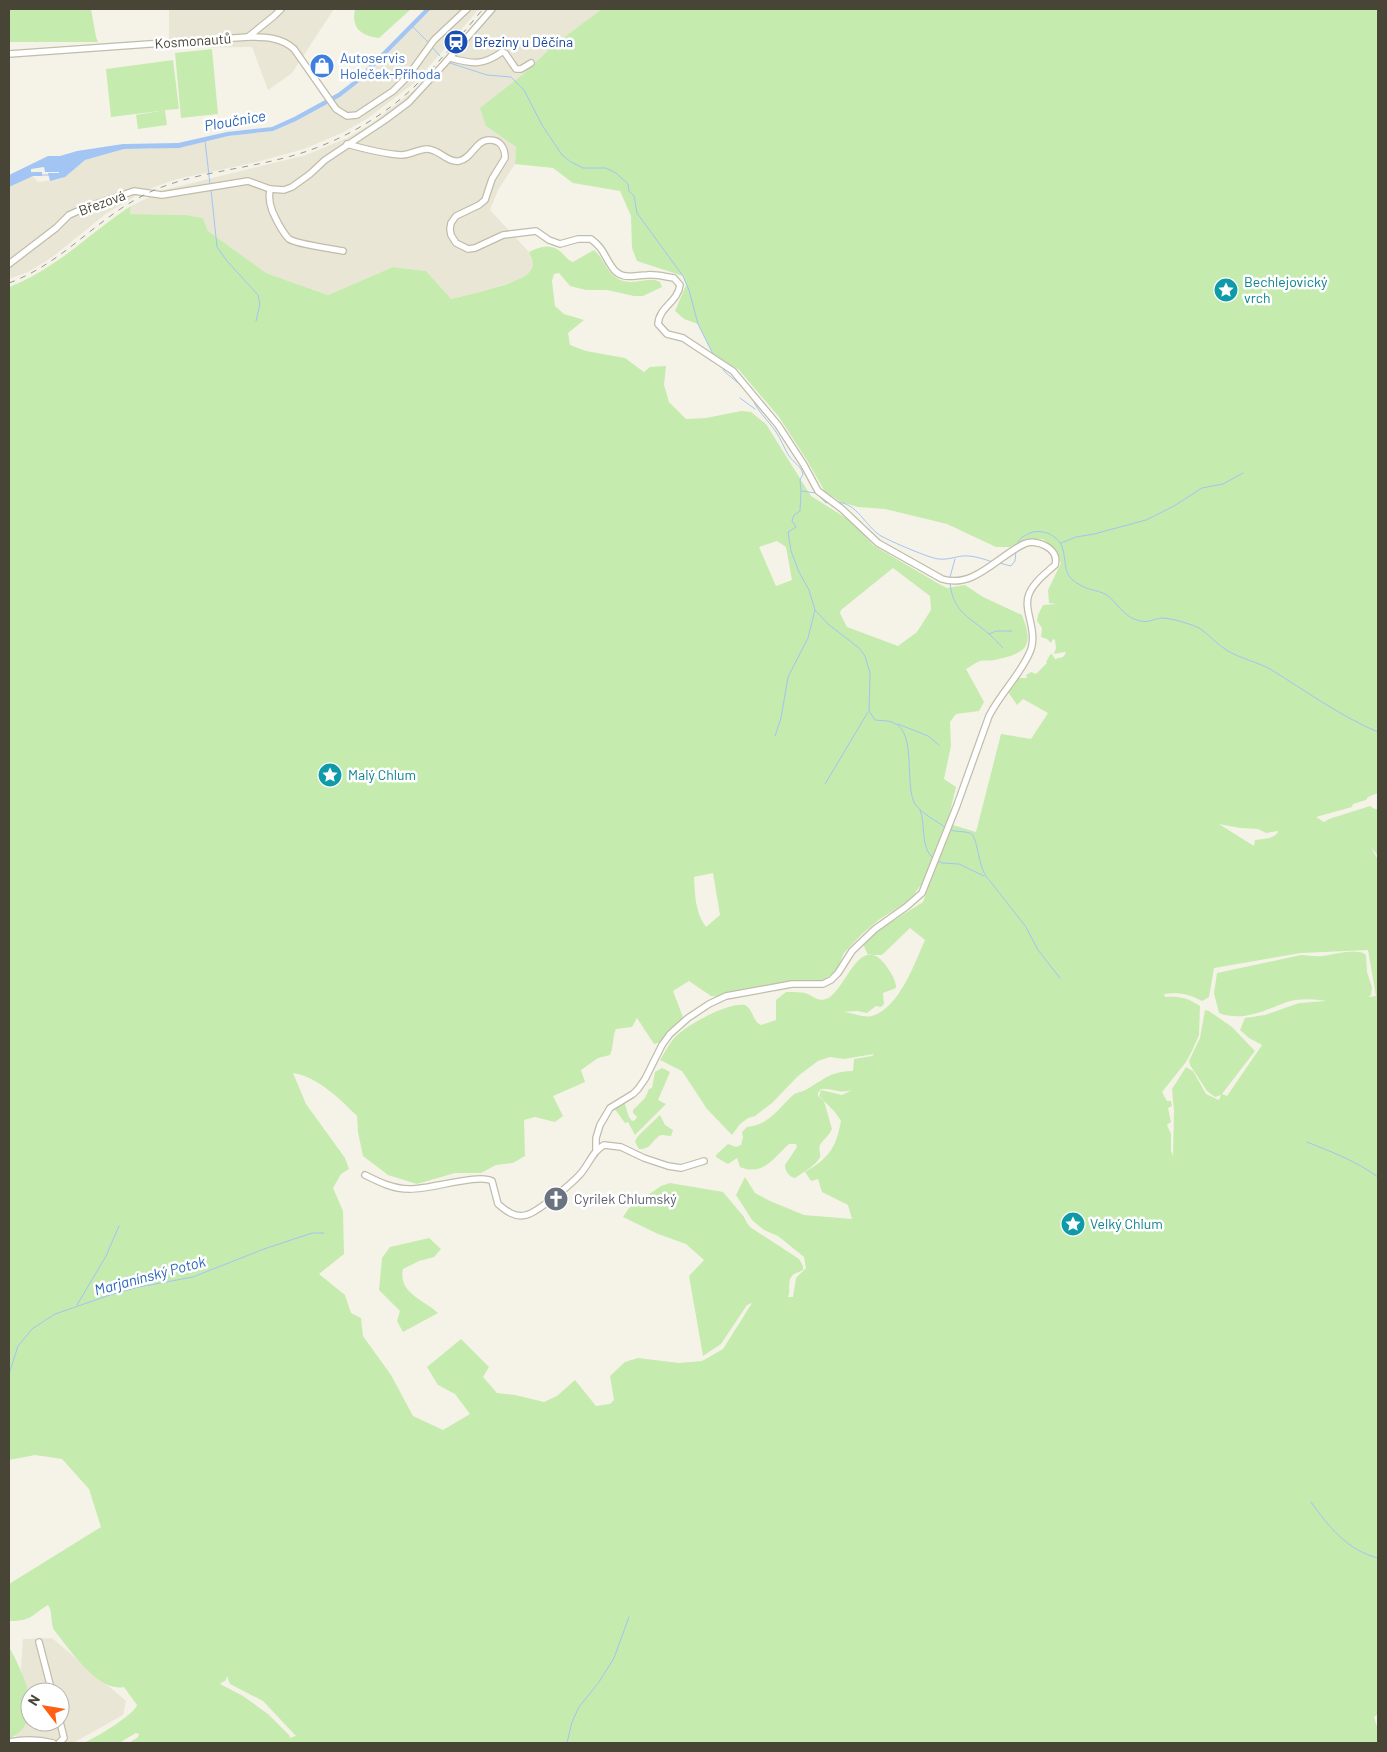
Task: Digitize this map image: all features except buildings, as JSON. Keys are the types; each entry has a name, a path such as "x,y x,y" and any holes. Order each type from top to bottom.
{"street":[{"name":"Kosmonautů","path":"9,54 248,37 280,9"},
{"path":"248,37 264,37 287,43 294,49 336,109 347,116 357,115 401,83 415,68 430,46 467,9"},
{"path":"343,251 315,245 305,245 287,237 271,208 270,189 284,190 299,184 325,160 409,102 492,9"},
{"path":"262,26 264,37"},
{"path":"450,58 463,62 485,62 502,52 505,53 516,69 521,69 531,63"},
{"path":"347,144 402,155 427,149 434,150 457,162 462,161 480,143 486,140 499,143 503,147 505,158 492,179 485,200 456,216 451,222 450,229 456,243 468,249 475,248 503,235 536,231 549,240 560,244 578,239 592,239 601,247 617,273 624,277 647,275 674,278 680,285 679,292 662,311 658,319 658,324 661,328 667,334 683,338 733,371 778,425 804,465 818,491 842,509 878,543 942,579 953,582 982,572 1024,543 1040,543 1055,554 1055,565 1040,578 1029,595 1027,605 1033,636 1029,655 989,716 957,806 922,893 875,929 852,951 838,973 831,980 823,984 792,984 726,996 709,1004 688,1018 670,1034 662,1045 645,1079 634,1094 610,1108 600,1125 596,1138 596,1149"},
{"name":"Březová","path":"9,264 56,228 69,215 87,206 126,194 140,192 162,195 248,181 270,189"},
{"path":"596,1138 604,1144 621,1147 644,1158 668,1166 681,1168 704,1161"},
{"path":"365,1175 389,1186 407,1189 488,1178 492,1181 498,1204 514,1214 526,1216 536,1211 582,1173 596,1149 604,1144"},
{"path":"39,1642 49,1682"},
{"path":"59,1743 64,1738 62,1732"},
{"path":"9,1742 43,1740 53,1743"}],"shaded area":[{"path":"169,9 334,9 292,73 268,90 252,47 169,48"},
{"path":"431,9 479,9 413,84 368,118 344,132 304,149 257,162 177,179 146,190 107,213 51,258 28,272 9,279 9,187 13,184 33,176 38,182 60,179 85,160 124,149 151,149 228,136 273,131 340,97 358,83"},
{"path":"488,9 602,9 555,44 522,75 486,126 516,147 515,164 498,190 490,210 529,252 533,265 531,272 520,279 487,290 450,299 426,271 393,267 328,295 266,273 208,231 203,218 186,215 130,214 131,206 164,190 306,155 347,138 371,124 417,88 438,67"},
{"path":"52,1638 126,1701 123,1715 73,1743 40,1743 15,1736 20,1730 20,1732 70,1732 70,1682 24,1682 21,1669 23,1639"}],"green space":[{"path":"9,9 91,9 98,42 9,42"},
{"path":"355,9 411,9 379,38 362,33 359,30 354,16"},
{"path":"602,9 1378,9 1378,793 1368,797 1366,800 1353,804 1352,807 1316,817 1324,822 1370,806 1378,809 1378,856 1371,847 1378,860 1378,1714 1374,1717 1378,1730 1378,1743 129,1743 138,1737 139,1734 136,1733 119,1743 83,1743 96,1737 129,1715 137,1705 124,1687 114,1687 104,1683 75,1657 54,1630 48,1605 27,1619 9,1621 9,1584 101,1527 89,1489 62,1459 35,1455 9,1460 9,287 43,270 131,206 130,214 186,215 203,218 208,231 266,273 328,295 393,267 426,271 451,299 507,284 526,275 533,266 529,252 538,248 555,248 573,262 594,250 610,272 619,279 632,282 655,280 660,282 662,287 643,296 634,296 607,290 586,290 570,286 559,273 554,274 552,281 555,306 564,314 584,320 568,333 570,345 586,351 625,358 644,372 650,367 666,366 664,385 669,402 686,419 706,418 741,411 751,412 766,424 811,496 846,518 873,545 947,588 965,585 983,597 1022,615 1026,626 1027,641 1021,651 1006,657 980,661 966,669 984,702 979,711 956,714 950,722 951,746 944,779 956,787 950,812 923,882 913,896 862,934 844,953 837,970 824,980 794,981 719,997 711,996 689,981 673,991 684,1020 661,1042 654,1044 637,1018 632,1027 616,1029 610,1055 598,1058 581,1070 585,1082 553,1096 563,1116 555,1122 535,1117 524,1120 525,1156 513,1163 496,1165 481,1173 455,1173 417,1184 388,1175 363,1156 357,1116 320,1084 302,1075 293,1073 306,1104 345,1158 349,1169 341,1174 333,1188 343,1211 344,1254 319,1274 345,1295 351,1313 361,1318 363,1336 391,1375 413,1416 443,1430 470,1414 455,1394 438,1385 427,1367 461,1339 489,1367 483,1377 497,1393 544,1402 557,1396 575,1380 596,1406 610,1404 614,1400 610,1376 625,1362 638,1358 679,1363 702,1361 723,1349 752,1303 747,1305 721,1344 703,1356 689,1276 704,1260 686,1244 658,1234 623,1217 629,1208 661,1186 670,1183 723,1192 750,1227 799,1259 803,1270 791,1278 788,1297 793,1297 796,1278 806,1268 804,1257 778,1236 764,1230 752,1220 736,1195 745,1177 755,1193 804,1215 852,1219 848,1205 822,1192 818,1179 811,1181 805,1172 826,1157 837,1138 841,1121 824,1101 832,1129 820,1145 820,1157 818,1160 813,1166 795,1178 788,1173 785,1165 797,1147 796,1144 789,1144 768,1164 756,1169 740,1167 737,1158 728,1164 716,1157 716,1155 728,1144 736,1147 741,1145 742,1132 747,1127 755,1126 767,1120 796,1093 833,1074 853,1071 854,1059 874,1054 844,1059 830,1057 818,1061 798,1076 772,1103 755,1116 748,1118 740,1124 732,1135 707,1109 682,1071 660,1060 675,1037 681,1032 698,1021 729,1007 745,1005 761,1025 776,1020 776,1000 786,992 805,993 820,1000 826,999 833,994 861,958 868,955 863,944 877,931 923,902 953,825 976,832 1001,734 1031,739 1048,713 1023,699 1017,705 1008,692 1018,678 1027,678 1026,675 1031,672 1036,674 1047,663 1050,655 1052,654 1055,659 1063,657 1066,653 1054,654 1056,648 1055,640 1053,639 1051,643 1041,637 1042,628 1037,621 1043,605 1056,604 1049,603 1048,590 1061,563 1054,549 1043,539 1026,539 1010,547 996,547 947,524 885,509 858,507 841,502 825,492 779,417 739,370 713,354 698,324 684,319 675,311 686,285 683,276 637,261 632,248 631,216 620,191 573,183 553,168 515,164 516,147 486,126 480,108 522,75 555,44","holes":["777,541 786,547 792,580 776,586 759,547","893,568 930,596 931,610 917,632 898,646 847,627 840,613 841,610","1219,824 1258,829 1266,833 1278,831 1271,837 1255,840 1254,846","713,873 720,915 706,927 702,921 695,897 694,877","910,928 925,940 905,984 891,1004 872,1016 844,1012 857,1011 867,1013 876,1006 881,1007 884,1004 883,993 896,988 892,974 887,967 877,957 870,955 882,955","1368,950 1376,996 1368,997 1371,995 1372,987 1367,972 1366,955 1357,952 1319,956 1301,955 1217,973 1214,993 1219,1013 1245,1016 1296,1000 1326,1001 1299,1003 1265,1015 1245,1018 1240,1030 1249,1038 1262,1045 1227,1096 1222,1094 1255,1051 1232,1027 1205,1010 1200,1038 1189,1061 1207,1091 1215,1097 1221,1095 1219,1100 1206,1094 1193,1071 1186,1067 1172,1089 1174,1111 1173,1156 1171,1151 1171,1134 1167,1125 1171,1122 1168,1108 1172,1106 1171,1101 1167,1101 1162,1092 1186,1062 1192,1051 1199,1035 1200,1006 1184,998 1165,997 1164,994 1184,994 1202,1001 1209,997 1214,968 1301,953","821,1089 852,1090 842,1095 821,1090 819,1096 824,1101 818,1096","227,1676 230,1684 263,1701 296,1736 289,1738 290,1736 268,1714 243,1696 220,1684 226,1680"]},
{"path":"212,49 218,114 181,118 175,53"},
{"path":"173,60 179,109 165,110 167,125 138,129 136,115 160,111 111,117 106,69"},
{"path":"662,1068 670,1072 658,1100 666,1104 635,1135 628,1122 625,1123 614,1108 623,1101 630,1119 632,1121 635,1120 637,1117 633,1110 645,1098 649,1089 652,1088 655,1072"},
{"path":"660,1115 665,1125 673,1130 671,1136 659,1136 648,1147 639,1149 635,1141 638,1136"},
{"path":"429,1238 441,1249 434,1257 419,1261 403,1269 402,1277 404,1284 413,1295 438,1313 403,1332 397,1321 400,1311 379,1290 382,1258 390,1247"},
{"path":"9,1647 26,1682 20,1682 20,1732 9,1739"}],"water":[{"path":"425,9 431,9 358,83 340,97 273,131 228,136 179,148 124,149 85,160 65,177 50,181 48,173 59,172 45,172 44,167 31,169 31,172 42,172 42,176 33,176 9,187 9,175 48,156 60,156 77,151 123,144 178,143 227,132 272,127 338,93 355,80"}],"waterway":[{"path":"413,27 430,44"},
{"path":"432,47 440,56"},
{"path":"450,63 487,75 511,77 524,90 542,125 562,155 583,168 606,168 616,173 628,184 629,191 634,196 637,213 683,276 689,290 698,324 714,356"},
{"name":"Ploučnice","path":"205,141 210,184"},
{"path":"40,175 49,175"},
{"path":"211,190 217,247 258,295 260,304 256,321"},
{"path":"721,366 725,372 743,387"},
{"path":"740,398 755,409"},
{"path":"753,400 778,435 789,456 802,471 803,474 800,480 801,491 816,493 826,503 830,502"},
{"path":"1061,543 1076,537 1146,520 1174,506 1202,488 1223,484 1243,473"},
{"path":"801,491 800,511 794,515 792,521 796,527 788,532 791,551 799,572 809,590 815,610 828,624 859,648 865,656 870,673 869,711 875,720 892,722 901,728 908,748 910,785 915,804 946,828"},
{"path":"836,502 850,506 881,536 920,553 939,559 966,556 978,557 993,562"},
{"path":"1017,545 1020,539 1030,533 1045,532 1050,534 1061,545 1066,569 1070,577 1083,587 1105,594 1127,615 1144,622 1166,618 1199,628 1228,651 1270,669 1337,711 1378,732"},
{"path":"999,563 1011,566 1015,561 1016,551"},
{"path":"950,577 955,559"},
{"path":"950,583 952,593 959,608 1003,648"},
{"path":"775,736 781,718 788,677 808,638 815,610"},
{"path":"989,634 996,631 1012,631"},
{"path":"825,784 868,712"},
{"path":"898,724 928,736 939,745"},
{"path":"920,810 926,848 933,858"},
{"path":"950,830 968,832 973,836 986,876 1026,927 1038,950 1060,978"},
{"path":"938,861 959,864 984,876"},
{"path":"1307,1142 1335,1153 1378,1177"},
{"path":"77,1305 106,1256 119,1226"},
{"name":"Marjanínský Potok","path":"9,1374 18,1346 32,1329 55,1314 139,1287 193,1277 264,1249 312,1233 324,1233"},
{"path":"1311,1502 1324,1520 1348,1544 1367,1555 1378,1558"},
{"path":"567,1743 572,1722 579,1707 599,1682 614,1658 629,1617"}],"railway":[{"path":"9,283 47,264 129,203 148,193 198,176 302,153 337,139 371,121 415,86 442,58 483,9"}],"place":[{"name":"Březiny u Děčína","path":"456,42"},
{"name":"Autoservis Holeček-Příhoda","path":"322,66"},
{"name":"Bechlejovický vrch","path":"1226,290"},
{"name":"Malý Chlum","path":"330,775"},
{"name":"Cyrilek Chlumský","path":"556,1199"},
{"name":"Velký Chlum","path":"1073,1224"}]}
